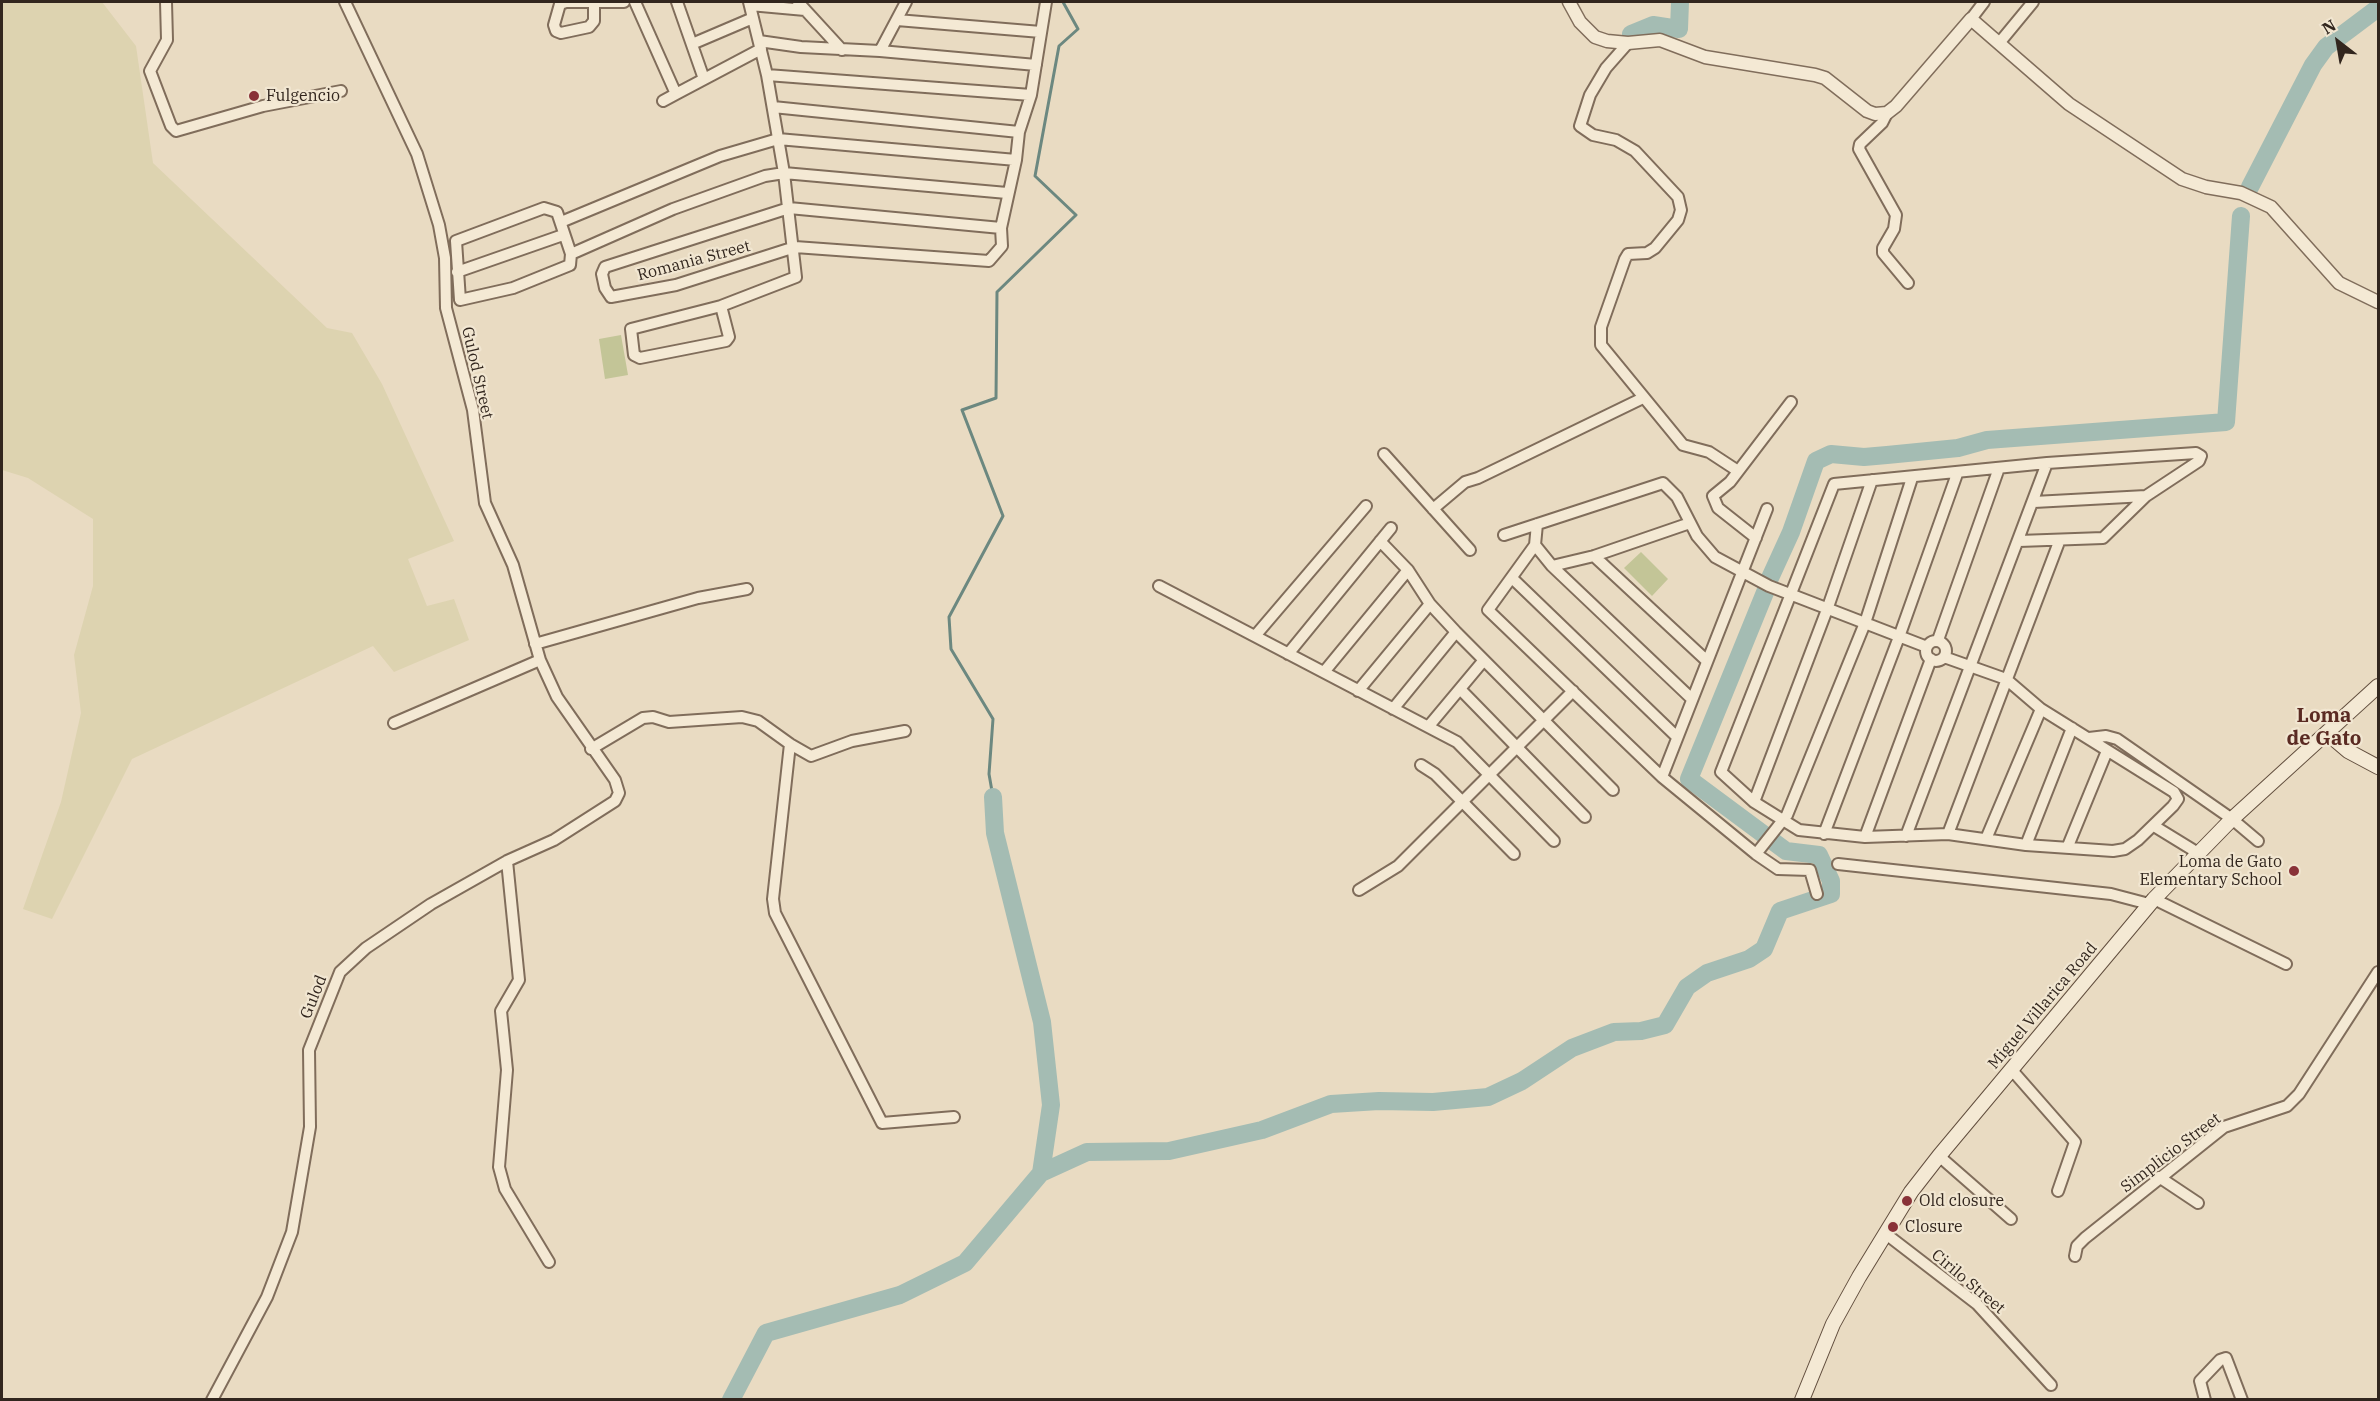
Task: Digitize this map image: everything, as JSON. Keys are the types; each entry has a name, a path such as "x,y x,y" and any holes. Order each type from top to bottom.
{"main road":[{"name":"Miguel Villarica Road","path":"1802,1400 1833,1324 1911,1192 1939,1156 2152,902 2232,819 2379,686"},
{"path":"2328,734 2348,751 2379,767"}],"street":[{"path":"166,2 167,40 150,71 171,126 176,131 263,106 341,91"},
{"name":"Gulod Street","path":"345,2 417,154 439,225 445,258 446,308 473,411 485,503 513,565 540,660 557,697 591,749"},
{"path":"594,2 624,2"},
{"path":"635,2 676,94"},
{"path":"677,2 704,79"},
{"path":"880,51 906,2"},
{"path":"795,247 989,261 1002,246 1007,193 1016,160 1019,132 1031,95 1046,2"},
{"path":"1569,2 1580,22 1595,37 1628,43 1660,40 1705,57 1815,75 1825,78 1867,111 1887,113"},
{"path":"1908,283 1883,253 1883,248 1894,229 1896,214 1859,149 1860,144 1882,123 1887,113 1984,2"},
{"path":"2000,42 2033,2"},
{"path":"721,306 729,337 726,341 640,358 634,355 631,329 721,306 794,280 797,274 795,247 773,107 749,3 801,6 842,50"},
{"path":"692,44 753,18"},
{"path":"1971,19 2070,104 2182,180 2249,196 2271,207 2339,283 2379,302"},
{"path":"897,20 1041,32"},
{"path":"1628,43 1606,68 1590,95 1580,126 1593,135 1616,140 1635,151 1678,197 1682,210 1678,220 1654,249 1647,253 1628,254 1625,258 1600,327 1601,345 1683,446 1710,452 1738,471"},
{"path":"663,101 760,45 880,51 1036,65"},
{"path":"766,75 1031,95"},
{"path":"773,107 1019,132"},
{"path":"561,222 720,156 778,139 1016,160"},
{"path":"571,254 673,209 765,176 784,173 1007,193"},
{"path":"544,208 557,212 563,235 572,261 566,269 513,288 460,300 455,246 460,238 544,208"},
{"path":"789,208 1002,228"},
{"name":"Romania Street","path":"789,208 605,267 602,274 605,288 611,297 676,285 795,247"},
{"path":"457,272 563,235"},
{"path":"1433,509 1465,482 1478,478 1642,398"},
{"path":"1756,538 1714,503 1713,496 1738,471 1791,402"},
{"path":"1944,657 2006,680 2042,709 2174,792 2178,799 2154,826 2125,849 2113,851 2068,846 2026,845 1948,834 1865,837 1799,830 1782,822 1754,802 1720,772 1834,484 2047,464 2196,453 2201,456 2199,461 2146,496 2103,538 2059,542 2019,541"},
{"path":"1384,454 1470,550"},
{"path":"1906,836 2047,464"},
{"path":"1938,640 1999,468"},
{"path":"1824,834 1899,637 1957,474"},
{"path":"1756,854 1787,815 1865,623 1912,478"},
{"path":"1754,802 1828,607 1872,480"},
{"path":"1503,535 1663,483 1677,497 1697,536 1716,557 1790,594 1927,647"},
{"path":"2034,502 2146,496"},
{"path":"1255,636 1366,506"},
{"path":"1662,777 1767,509"},
{"path":"1552,567 1594,556 1690,523"},
{"path":"1537,524 1535,545 1488,610 1662,777 1756,854 1778,869 1810,870 1817,894"},
{"path":"1288,654 1391,528"},
{"path":"1380,541 1408,570 1430,604 1456,632 1613,790"},
{"path":"1948,834 2059,542"},
{"path":"1535,545 1552,567 1692,699"},
{"path":"1594,556 1707,661"},
{"path":"1324,672 1408,570"},
{"path":"1512,578 1677,737"},
{"path":"1159,586 1457,742 1554,841"},
{"path":"535,644 698,598 747,589"},
{"path":"1358,690 1430,604"},
{"path":"1393,709 1456,632"},
{"path":"1938,640 1946,647 1944,657 1938,661 1931,659 1927,654 1927,647 1931,642 1938,640"},
{"path":"1865,837 1931,659"},
{"path":"394,723 540,660"},
{"path":"1428,727 1484,660"},
{"path":"1460,689 1585,817"},
{"path":"1359,890 1398,866 1573,691"},
{"path":"1986,839 2042,709"},
{"path":"591,749 643,718 653,717 669,722 742,717 759,721 790,744 812,756 852,741 906,731"},
{"path":"2026,845 2072,728"},
{"path":"2089,738 2106,736 2117,739 2232,819 2258,841"},
{"path":"790,744 773,899 775,913 882,1123 954,1117"},
{"name":"Gulod","path":"212,1400 267,1297 292,1232 310,1127 309,1050 340,972 375,942 431,904 507,861 554,840 615,801 619,793 615,780 591,749"},
{"path":"2068,846 2106,751"},
{"path":"1421,765 1435,774 1514,854"},
{"path":"2154,826 2198,853"},
{"path":"507,861 519,980 501,1011 507,1070 499,1167 505,1189 549,1262"},
{"path":"1838,864 2111,894 2152,902 2286,964"},
{"name":"Simplicio Street","path":"2074,1256 2077,1246 2085,1238 2224,1127 2287,1106 2299,1094 2379,972"},
{"path":"2011,1069 2075,1142 2058,1191"},
{"path":"1939,1156 2011,1219"},
{"path":"2159,1177 2198,1203"},
{"name":"Cirilo Street","path":"1886,1234 1977,1304 2050,1385"},
{"path":"2205,1400 2200,1381 2220,1360 2226,1358 2242,1400"}],"shaded area":[{"path":"2,2 102,2 136,46 153,163 327,328 352,333 382,384 454,541 408,559 427,606 454,599 469,640 394,672 373,646 132,759 52,919 23,909 61,802 81,713 74,655 93,586 93,519 28,478 2,470"}],"green space":[{"path":"621,335 628,375 605,379 599,339"},
{"path":"1641,552 1668,579 1652,596 1624,568"}],"waterway":[{"path":"993,797 989,774 993,719 951,649 949,617 1003,516 962,410 996,398 997,292 1076,215 1035,176 1059,46 1078,29 1063,2"},
{"path":"1631,34 1653,25 1679,29 1680,2"},
{"path":"2250,187 2313,65 2326,47 2378,8"},
{"path":"1770,578 1791,532 1816,461 1831,454 1864,457 1958,448 1987,440 2226,422 2241,216"},
{"path":"1041,1173 1087,1152 1169,1151 1262,1130 1331,1104 1379,1101 1433,1102 1488,1097 1522,1081 1572,1048 1614,1032 1641,1031 1665,1025 1687,987 1707,973 1749,959 1764,949 1780,911 1831,894 1831,881 1819,855 1786,851 1689,779 1766,590"},
{"path":"731,1400 766,1333 900,1295 965,1263 1041,1173 1051,1105 1042,1022 995,833 993,797"}],"place":[{"name":"Fulgencio","path":"254,96"},
{"name":"Loma de Gato Elementary School","path":"2294,871"},
{"name":"Old closure","path":"1907,1201"},
{"name":"Closure","path":"1893,1227"}],"district":[{"name":"Loma de Gato","path":"2324,728"}]}
